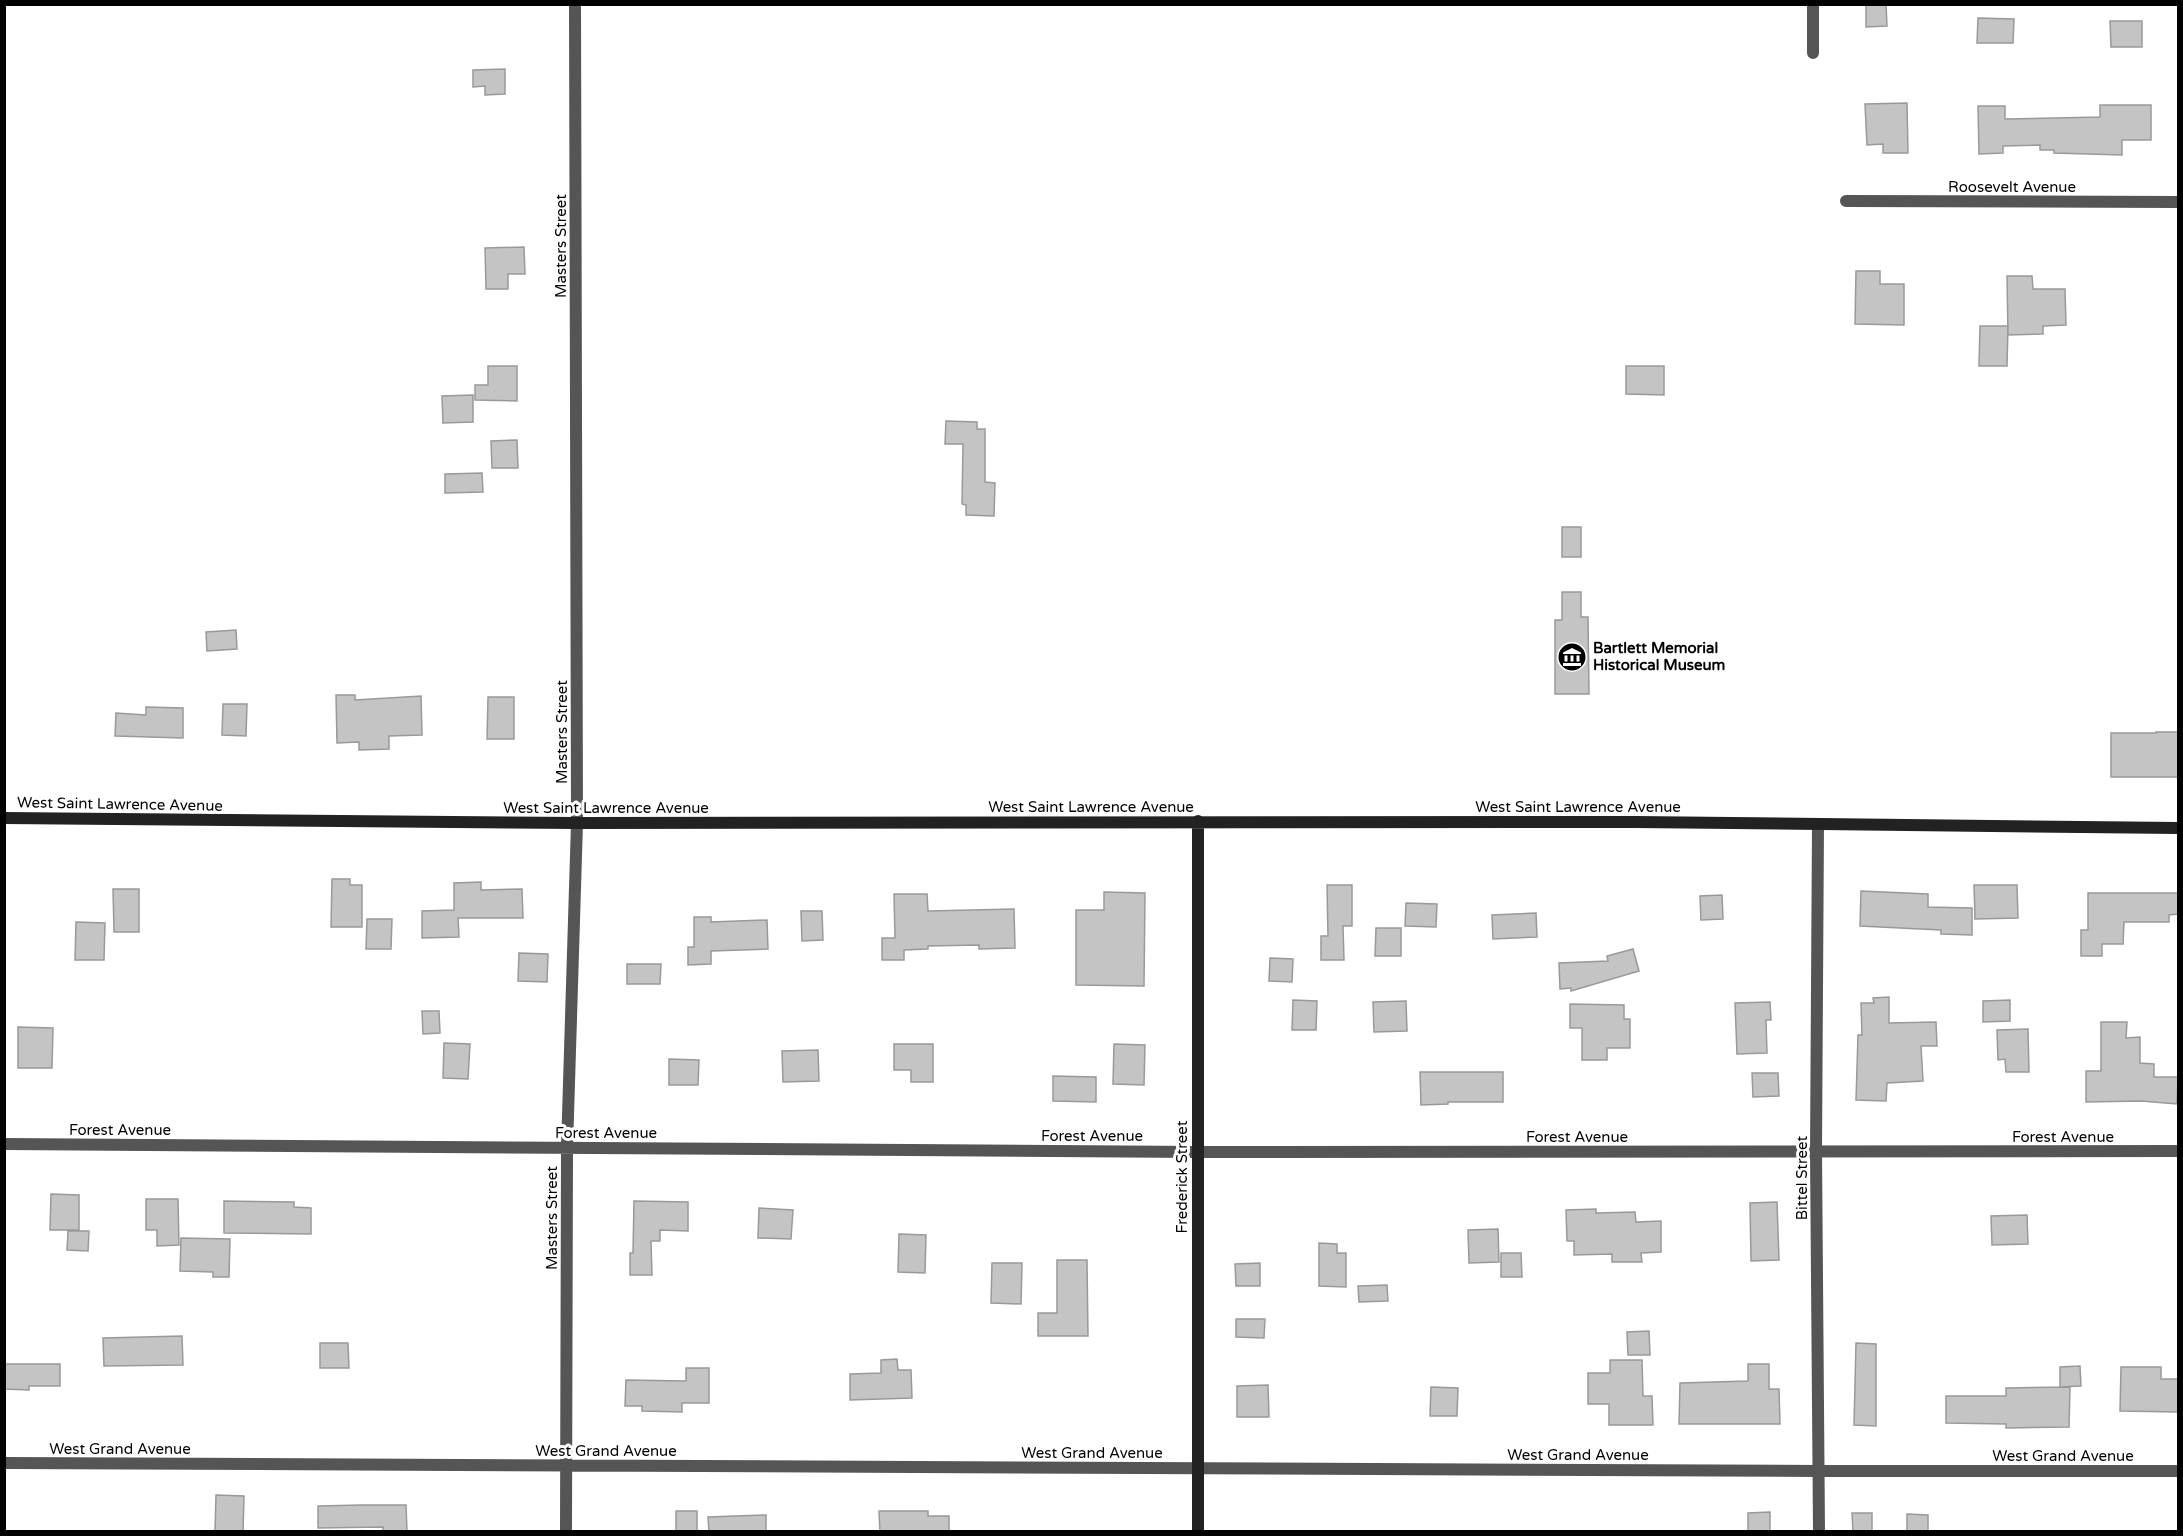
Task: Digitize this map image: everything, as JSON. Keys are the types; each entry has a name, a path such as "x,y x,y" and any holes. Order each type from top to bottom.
{"street":[{"name":"Masters Street","path":"566,1532 567,1148 577,823 575,4"},
{"path":"1812,53 1813,4"},
{"name":"Roosevelt Avenue","path":"1846,201 2178,202"},
{"name":"West Saint Lawrence Avenue","path":"4,818 577,823 1198,822 2178,828"},
{"name":"Frederick Street","path":"1198,822 1198,1532"},
{"name":"Bittel Street","path":"1818,824 1816,1152 1819,1532"},
{"name":"Forest Avenue","path":"4,1144 1197,1152 2178,1152"},
{"name":"West Grand Avenue","path":"4,1463 2178,1471"}],"building":[{"path":"1866,4 1886,4 1887,26 1866,27"},
{"path":"1978,18 2014,19 2013,43 1977,43"},
{"path":"2110,21 2142,21 2142,47 2111,47"},
{"path":"505,69 505,94 485,95 485,86 473,87 473,70"},
{"path":"1907,103 1908,153 1883,153 1883,144 1867,145 1865,104"},
{"path":"2100,105 2151,105 2151,140 2122,140 2122,155 2054,153 2054,150 2040,150 2040,145 2003,146 2003,153 1979,154 1978,106 2005,106 2005,119 2100,117"},
{"path":"524,247 525,274 508,274 508,289 486,289 485,248"},
{"path":"1856,271 1880,271 1880,284 1904,284 1904,325 1855,324"},
{"path":"2007,276 2032,276 2033,289 2065,289 2066,325 2043,326 2043,334 2008,335"},
{"path":"1980,326 2008,326 2007,366 1979,366"},
{"path":"488,366 517,366 517,401 475,400 475,385 488,385"},
{"path":"1626,366 1664,366 1664,395 1626,394"},
{"path":"473,395 473,422 443,423 442,396"},
{"path":"946,421 977,422 977,429 985,429 985,482 995,483 994,516 966,515 966,505 962,504 963,444 945,444"},
{"path":"517,440 518,468 492,468 491,441"},
{"path":"482,473 483,492 445,493 445,474"},
{"path":"1562,527 1581,527 1581,557 1562,557"},
{"name":"Bartlett Memorial Historical Museum","path":"1562,592 1581,592 1581,617 1588,617 1589,694 1555,694 1555,620 1562,620"},
{"path":"236,630 237,649 207,651 206,632"},
{"path":"336,695 355,695 355,700 421,696 422,735 389,736 389,749 359,750 359,742 337,743"},
{"path":"488,697 514,697 514,739 487,739"},
{"path":"223,704 247,704 246,736 222,735"},
{"path":"146,707 183,708 183,738 115,736 116,713 146,715"},
{"path":"2178,732 2178,777 2111,777 2111,733"},
{"path":"332,879 350,879 350,885 362,885 362,927 331,927"},
{"path":"481,882 481,890 522,889 523,918 458,918 459,937 422,938 422,911 454,910 454,883"},
{"path":"1327,885 1352,885 1352,926 1343,926 1344,960 1321,960 1321,936 1328,936"},
{"path":"1974,885 2017,885 2018,918 1975,919"},
{"path":"113,889 139,889 139,932 114,932"},
{"path":"1861,891 1928,894 1928,907 1972,908 1972,935 1941,934 1941,930 1860,926"},
{"path":"1104,892 1145,893 1144,986 1076,985 1076,910 1104,910"},
{"path":"2088,893 2178,893 2178,914 2169,915 2169,922 2124,922 2123,944 2102,944 2102,956 2081,956 2081,930 2088,930"},
{"path":"894,894 927,894 928,911 1014,909 1015,948 979,949 979,945 928,946 928,949 904,950 904,960 882,960 882,938 895,938"},
{"path":"1722,895 1723,919 1701,920 1700,896"},
{"path":"1406,903 1437,904 1436,927 1405,926"},
{"path":"801,911 822,911 823,940 802,941"},
{"path":"1536,913 1537,937 1493,939 1492,915"},
{"path":"694,917 711,917 711,922 767,920 768,949 711,951 711,964 688,965 688,947 694,947"},
{"path":"367,919 392,919 391,949 366,949"},
{"path":"76,922 105,923 104,960 75,960"},
{"path":"1376,928 1401,928 1401,956 1375,956"},
{"path":"1633,949 1639,971 1571,991 1571,988 1560,989 1559,963 1608,961 1607,956"},
{"path":"519,953 548,954 547,982 518,981"},
{"path":"1270,958 1293,959 1292,982 1269,981"},
{"path":"627,964 661,964 660,984 627,984"},
{"path":"1889,997 1889,1023 1936,1022 1937,1046 1921,1046 1923,1081 1887,1083 1886,1101 1856,1100 1858,1035 1862,1035 1861,1003 1874,1003 1873,998"},
{"path":"1293,1000 1317,1001 1316,1030 1292,1030"},
{"path":"2010,1000 2010,1021 1983,1022 1983,1001"},
{"path":"1406,1001 1407,1031 1374,1032 1373,1002"},
{"path":"1770,1002 1771,1020 1766,1020 1767,1053 1737,1054 1735,1003"},
{"path":"1570,1004 1624,1005 1624,1019 1630,1019 1630,1048 1607,1048 1607,1060 1582,1060 1582,1028 1570,1028"},
{"path":"422,1011 439,1011 440,1033 423,1034"},
{"path":"2101,1022 2127,1022 2126,1038 2140,1037 2140,1063 2154,1064 2154,1077 2178,1077 2177,1104 2141,1101 2086,1102 2086,1071 2101,1071"},
{"path":"18,1027 53,1028 52,1068 18,1068"},
{"path":"2028,1029 2029,1072 2006,1072 2005,1059 1998,1060 1997,1030"},
{"path":"444,1043 470,1044 468,1079 443,1078"},
{"path":"894,1044 933,1044 933,1082 911,1082 911,1070 894,1070"},
{"path":"1114,1044 1145,1045 1144,1085 1113,1084"},
{"path":"818,1050 819,1081 783,1082 782,1051"},
{"path":"669,1059 699,1060 698,1085 669,1085"},
{"path":"1420,1072 1503,1072 1503,1102 1448,1102 1448,1104 1421,1105"},
{"path":"1752,1073 1778,1073 1779,1096 1753,1097"},
{"path":"1053,1076 1096,1077 1096,1102 1053,1101"},
{"path":"51,1194 79,1195 79,1230 50,1230"},
{"path":"146,1199 178,1199 179,1245 157,1246 157,1230 146,1230"},
{"path":"224,1201 294,1202 294,1207 311,1208 311,1234 224,1233"},
{"path":"634,1201 688,1202 688,1231 660,1230 660,1241 651,1241 652,1275 630,1275 630,1253 633,1253"},
{"path":"1777,1202 1779,1260 1751,1261 1750,1203"},
{"path":"759,1208 793,1210 791,1239 758,1238"},
{"path":"1596,1209 1596,1213 1635,1212 1636,1222 1661,1221 1661,1252 1641,1253 1642,1262 1612,1262 1612,1254 1574,1255 1574,1241 1567,1241 1566,1210"},
{"path":"2027,1215 2028,1244 1992,1245 1991,1216"},
{"path":"1498,1229 1499,1262 1469,1263 1468,1230"},
{"path":"68,1231 89,1231 88,1251 67,1250"},
{"path":"899,1234 926,1235 925,1273 898,1272"},
{"path":"181,1238 230,1239 229,1277 213,1277 213,1272 180,1271"},
{"path":"1319,1243 1337,1244 1337,1253 1346,1253 1346,1287 1319,1286"},
{"path":"1501,1253 1521,1253 1522,1277 1501,1277"},
{"path":"1057,1260 1087,1260 1088,1336 1038,1336 1038,1313 1057,1313"},
{"path":"992,1263 1022,1263 1021,1304 991,1303"},
{"path":"1260,1263 1260,1286 1236,1286 1235,1264"},
{"path":"1387,1285 1388,1301 1359,1302 1358,1286"},
{"path":"1236,1319 1265,1319 1264,1338 1236,1337"},
{"path":"1649,1331 1650,1355 1628,1355 1627,1332"},
{"path":"182,1336 183,1365 104,1366 103,1338"},
{"path":"320,1343 348,1343 349,1368 320,1368"},
{"path":"1856,1343 1876,1344 1876,1426 1854,1425"},
{"path":"897,1359 898,1370 911,1370 912,1398 850,1400 850,1374 881,1373 881,1360"},
{"path":"1610,1360 1642,1360 1643,1396 1652,1396 1653,1425 1609,1425 1609,1404 1588,1404 1588,1373 1610,1373"},
{"path":"4,1364 60,1364 60,1386 29,1386 29,1390 4,1389"},
{"path":"1748,1364 1769,1364 1769,1389 1779,1389 1780,1424 1679,1424 1680,1383 1748,1381"},
{"path":"2080,1366 2081,1386 2060,1387 2060,1367"},
{"path":"2121,1367 2161,1367 2161,1379 2178,1379 2178,1412 2120,1411"},
{"path":"686,1368 709,1368 709,1403 682,1403 682,1412 642,1411 642,1406 625,1406 626,1380 686,1381"},
{"path":"1268,1385 1269,1417 1237,1417 1237,1386"},
{"path":"1431,1387 1458,1388 1457,1416 1430,1416"},
{"path":"2070,1387 2069,1427 2006,1428 2006,1424 1946,1423 1946,1396 2006,1396 2006,1388"},
{"path":"216,1495 244,1496 243,1532 215,1532"},
{"path":"406,1505 407,1532 383,1532 383,1527 318,1528 318,1506"},
{"path":"676,1511 697,1511 697,1532 676,1532"},
{"path":"879,1511 928,1511 928,1516 949,1516 949,1532 880,1532"},
{"path":"1770,1512 1770,1532 1748,1532 1748,1513"},
{"path":"1852,1513 1872,1513 1872,1532 1853,1532"},
{"path":"1907,1514 1928,1515 1928,1532 1907,1532"},
{"path":"766,1515 766,1532 709,1532 708,1517"}],"place":[{"name":"Bartlett Memorial Historical Museum","path":"1572,657"}]}
